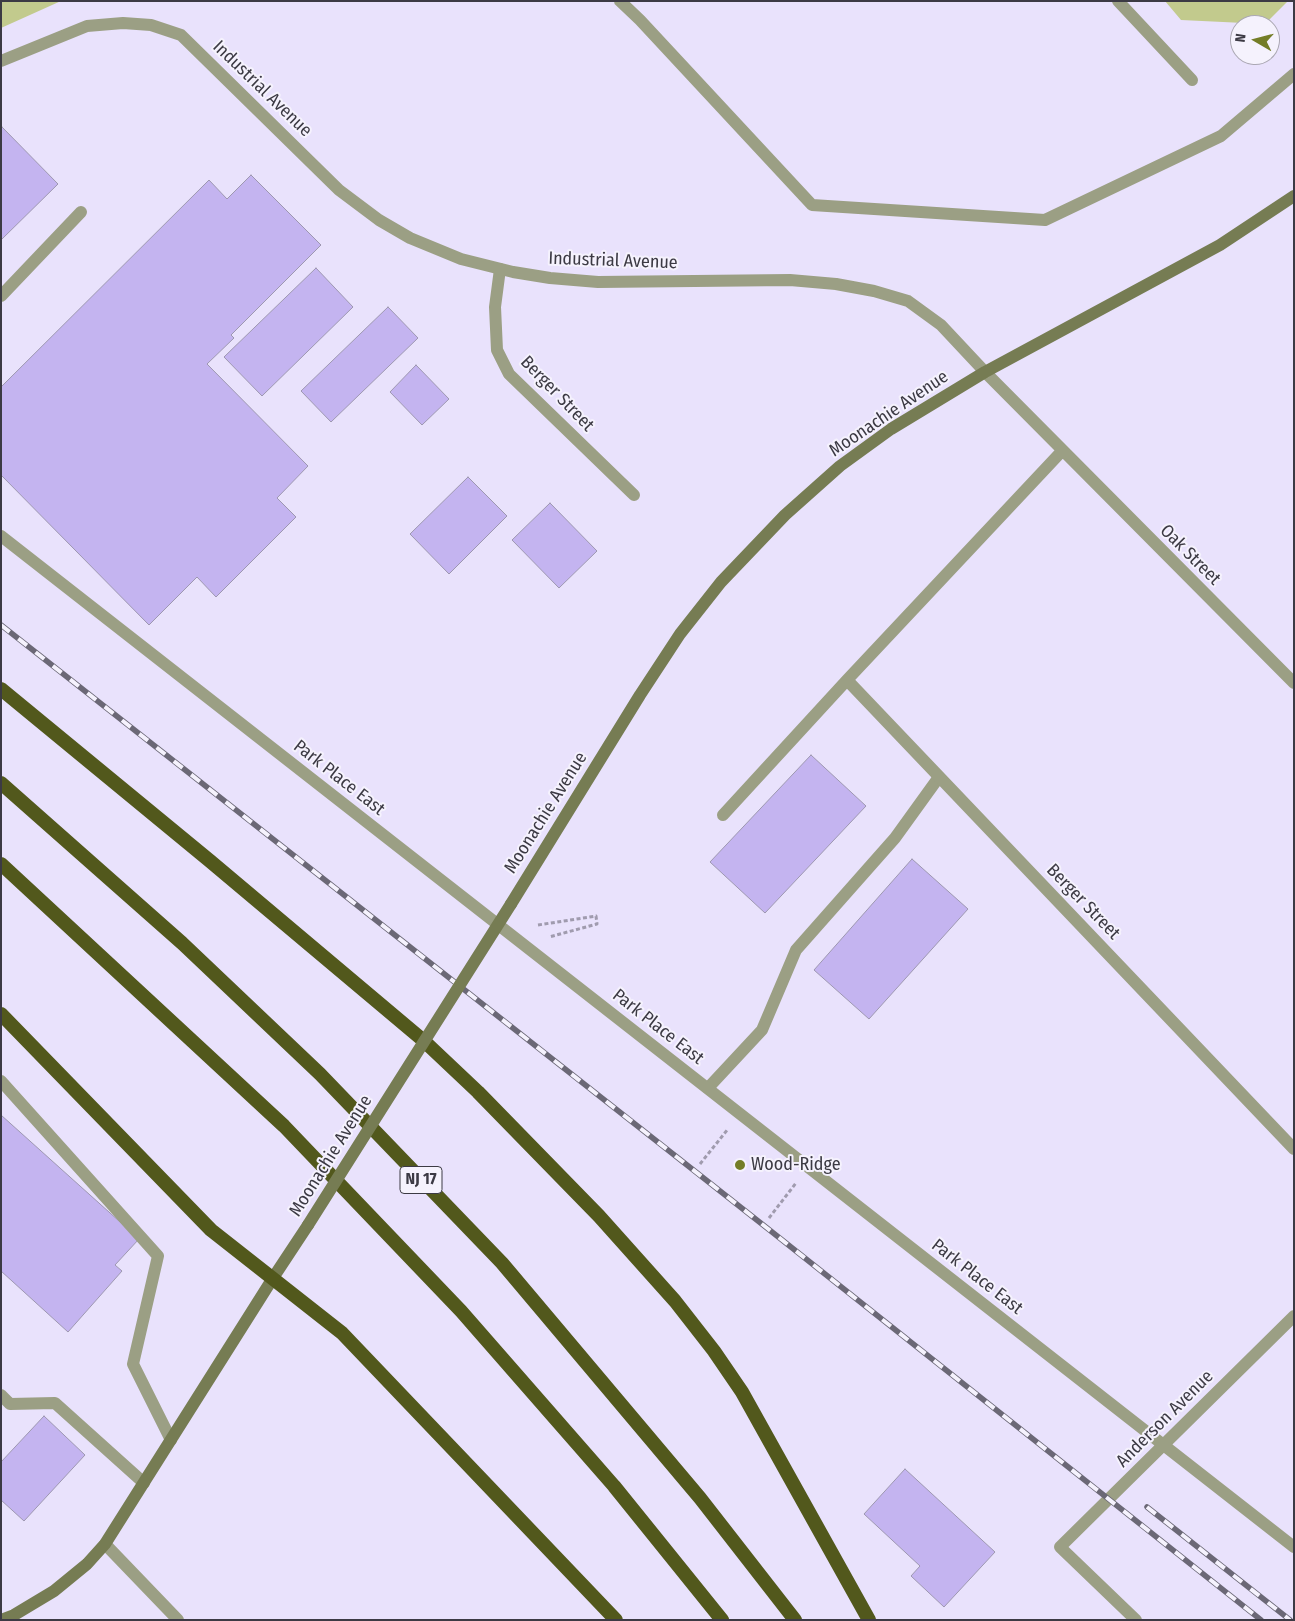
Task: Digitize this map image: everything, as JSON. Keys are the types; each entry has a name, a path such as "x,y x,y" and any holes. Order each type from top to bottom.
{"highway":[{"path":"1,689 424,1041 478,1092 598,1216 675,1301 714,1351 742,1392 869,1620"},
{"name":"NJ 17","path":"1,783 182,943 320,1074 495,1256 700,1498 795,1620"},
{"path":"1,864 305,1147 461,1311 614,1486 722,1620"},
{"path":"1,1014 211,1230 342,1333 616,1620"}],"main road":[{"name":"Moonachie Avenue","path":"1,1620 14,1615 54,1591 87,1564 105,1544 511,904 640,695 680,634 722,582 785,514 840,466 891,430 985,372 1220,245 1294,196"}],"street":[{"path":"620,1 640,20 812,205 1045,220 1221,136 1294,74"},
{"path":"1118,1 1192,80"},
{"name":"Industrial Avenue","path":"1,61 87,26 123,23 151,25 181,35 339,190 379,220 410,238 461,259 500,269 550,278 598,282 790,280 836,284 874,291 908,301 941,326 1062,451"},
{"path":"1,296 81,212"},
{"name":"Berger Street","path":"500,269 495,307 498,350 509,374 634,495"},
{"path":"723,815 1062,451"},
{"name":"Oak Street","path":"1062,451 1294,683"},
{"name":"Park Place East","path":"1,536 1294,1547"},
{"name":"Berger Street","path":"847,680 1294,1149"},
{"path":"708,1088 762,1030 796,950 895,838 940,777"},
{"path":"1,1081 158,1256 133,1364 172,1440"},
{"name":"Anderson Avenue","path":"1136,1620 1060,1546 1294,1316"},
{"path":"1,1395 10,1404 55,1403 144,1483"},
{"path":"105,1544 178,1620"}],"path":[{"path":"538,925 596,916 597,924 548,937"},
{"path":"700,1164 728,1128"},
{"path":"769,1218 797,1183"}],"green space":[{"path":"1,1 61,1 1,28"},
{"path":"1165,1 1288,1 1274,15 1230,15 1230,22 1181,20"}],"building":[{"path":"1,128 58,184 1,240"},
{"path":"251,175 321,245 231,335 234,338 207,364 308,466 277,498 296,517 216,597 197,577 149,625 1,475 1,387 209,180 227,199"},
{"path":"316,268 353,307 262,396 224,357"},
{"path":"388,307 418,338 331,422 301,391"},
{"path":"416,365 449,399 422,425 390,392"},
{"path":"468,477 507,516 449,574 410,534"},
{"path":"550,503 597,551 559,588 512,540"},
{"path":"811,755 866,806 765,913 710,862"},
{"path":"912,859 968,909 869,1019 814,970"},
{"path":"1,1115 139,1239 115,1265 122,1271 68,1332 1,1271"},
{"path":"44,1416 85,1455 24,1521 1,1500 1,1462"},
{"path":"905,1469 995,1552 944,1607 911,1576 920,1566 864,1514"}],"railway":[{"path":"1,625 1261,1620"},
{"path":"1147,1507 1290,1620"}],"place":[{"name":"Wood-Ridge","path":"740,1165"}]}
